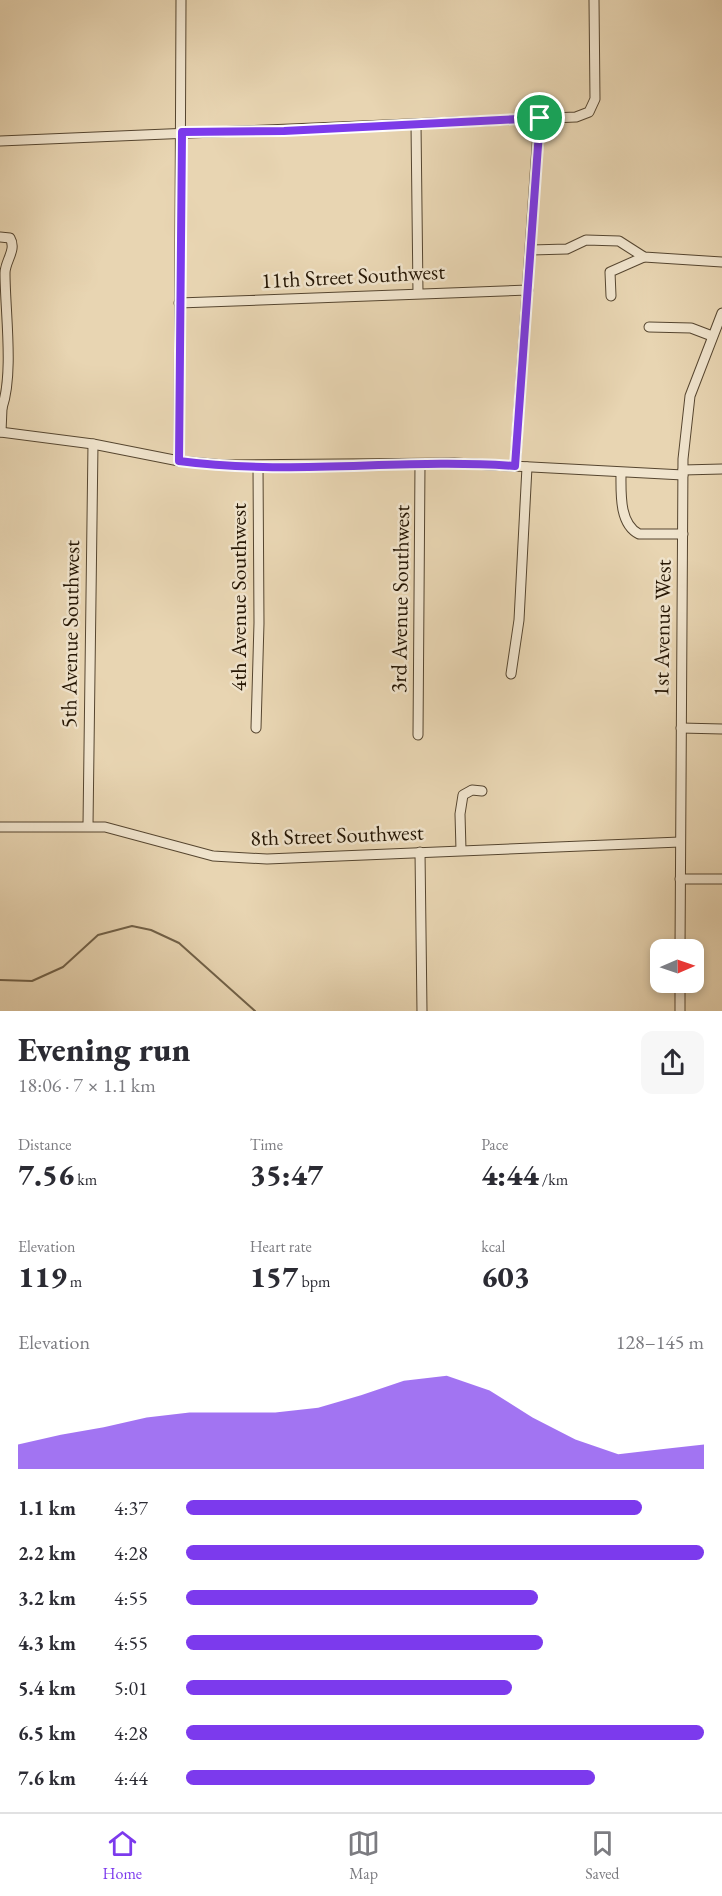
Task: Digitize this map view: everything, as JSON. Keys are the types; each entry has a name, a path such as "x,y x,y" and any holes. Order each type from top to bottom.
{"street":[{"path":"179,461 181,0"},
{"path":"0,141 182,132 284,131 586,114 595,99 594,0"},
{"path":"515,466 540,118"},
{"path":"416,124 418,293"},
{"path":"0,237 10,238 13,245 5,271 7,388 1,405 0,432 93,444 179,461 258,466 420,464 515,466 621,473 722,469"},
{"path":"531,250 567,249 586,240 619,241 644,257"},
{"path":"611,296 610,272 644,257 722,262"},
{"name":"11th Street Southwest","path":"179,303 528,290"},
{"name":"1st Avenue West","path":"680,939 685,428 690,396 712,336 721,319"},
{"path":"649,327 691,328 712,336"},
{"name":"5th Avenue Southwest","path":"88,825 93,444"},
{"name":"3rd Avenue Southwest","path":"418,735 420,464"},
{"name":"4th Avenue Southwest","path":"256,728 259,623 258,466"},
{"path":"511,674 519,620 527,467"},
{"path":"621,473 625,517 633,531 639,534 683,534"},
{"path":"681,729 722,729"},
{"path":"461,850 460,814 463,795 468,791 482,790"},
{"name":"8th Street Southwest","path":"0,827 105,826 178,848 230,858 309,858 680,842"},
{"path":"420,852 422,1011"},
{"path":"680,879 722,879"},
{"path":"680,993 680,1011"}],"waterway":[{"path":"0,980 32,981 63,967 98,935 132,926 151,930 179,943 255,1011"}],"route":[{"path":"540,118 515,466 454,463 258,466 179,461 182,132 284,131 540,118"}]}
